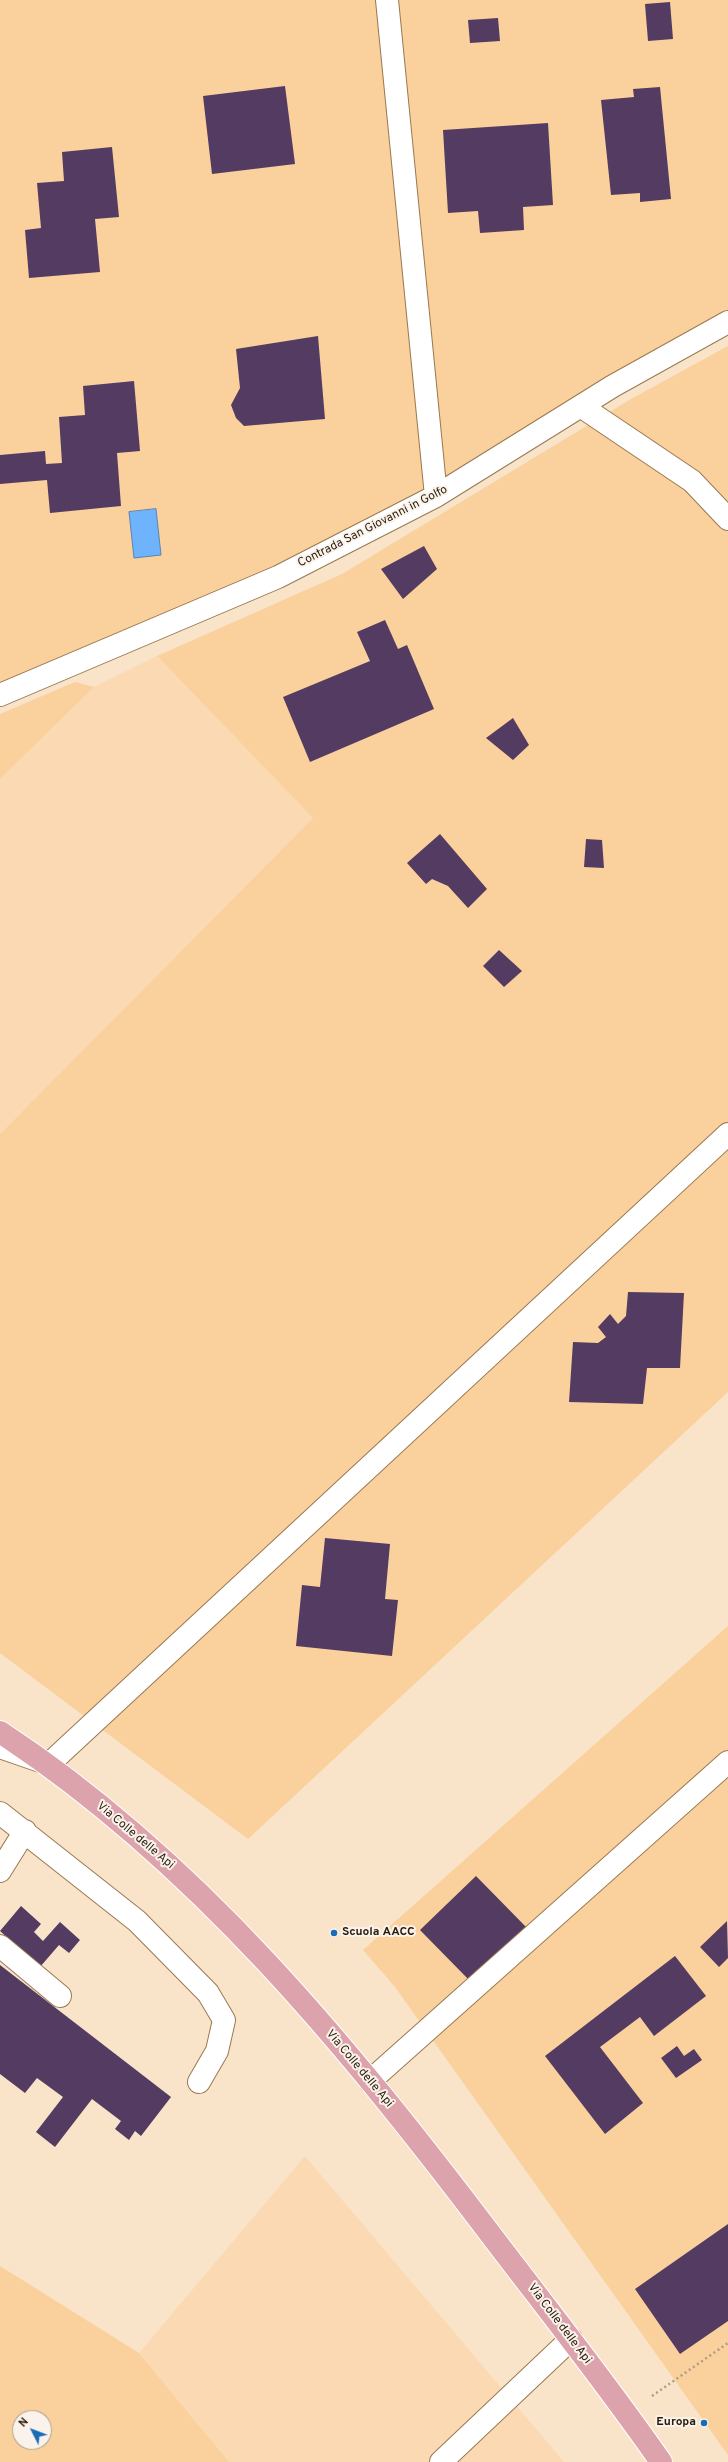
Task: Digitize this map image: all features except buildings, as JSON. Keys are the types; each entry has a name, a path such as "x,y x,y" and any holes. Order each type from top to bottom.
{"main road":[{"name":"Via Colle delle Api","path":"0,1732 49,1764 179,1873 267,1960 418,2138 628,2414 661,2462"}],"street":[{"path":"387,0 436,496"},
{"name":"Contrada San Giovanni in Golfo","path":"0,695 278,577 436,496 582,407 613,386 728,322"},
{"path":"582,407 692,481 728,519"},
{"path":"0,1747 49,1764 728,1134"},
{"path":"370,2081 728,1762"},
{"path":"0,1812 137,1921 208,1993 224,2020 217,2051 199,2082"},
{"path":"0,1871 25,1831"},
{"path":"0,1946 60,1996"},
{"path":"441,2462 571,2339"}],"path":[{"path":"628,2414 728,2343"}],"shaded area":[{"path":"0,0 728,0 728,316 428,494 235,589 0,689"},
{"path":"728,346 728,1392 248,1839 0,1653 0,1134 313,818 157,656 342,574 631,399"},
{"path":"157,656 313,818 0,1134 0,779 94,687"},
{"path":"75,682 94,687 0,779 0,714"},
{"path":"728,1626 728,2455 395,1987 363,1950"},
{"path":"305,2156 564,2462 229,2462 139,2353"},
{"path":"0,2266 139,2353 229,2462 0,2462"}],"water":[{"path":"156,509 161,555 134,558 129,512"}],"place":[{"name":"Scuola AACC","path":"334,1933"},
{"name":"Europa","path":"704,2423"}]}
